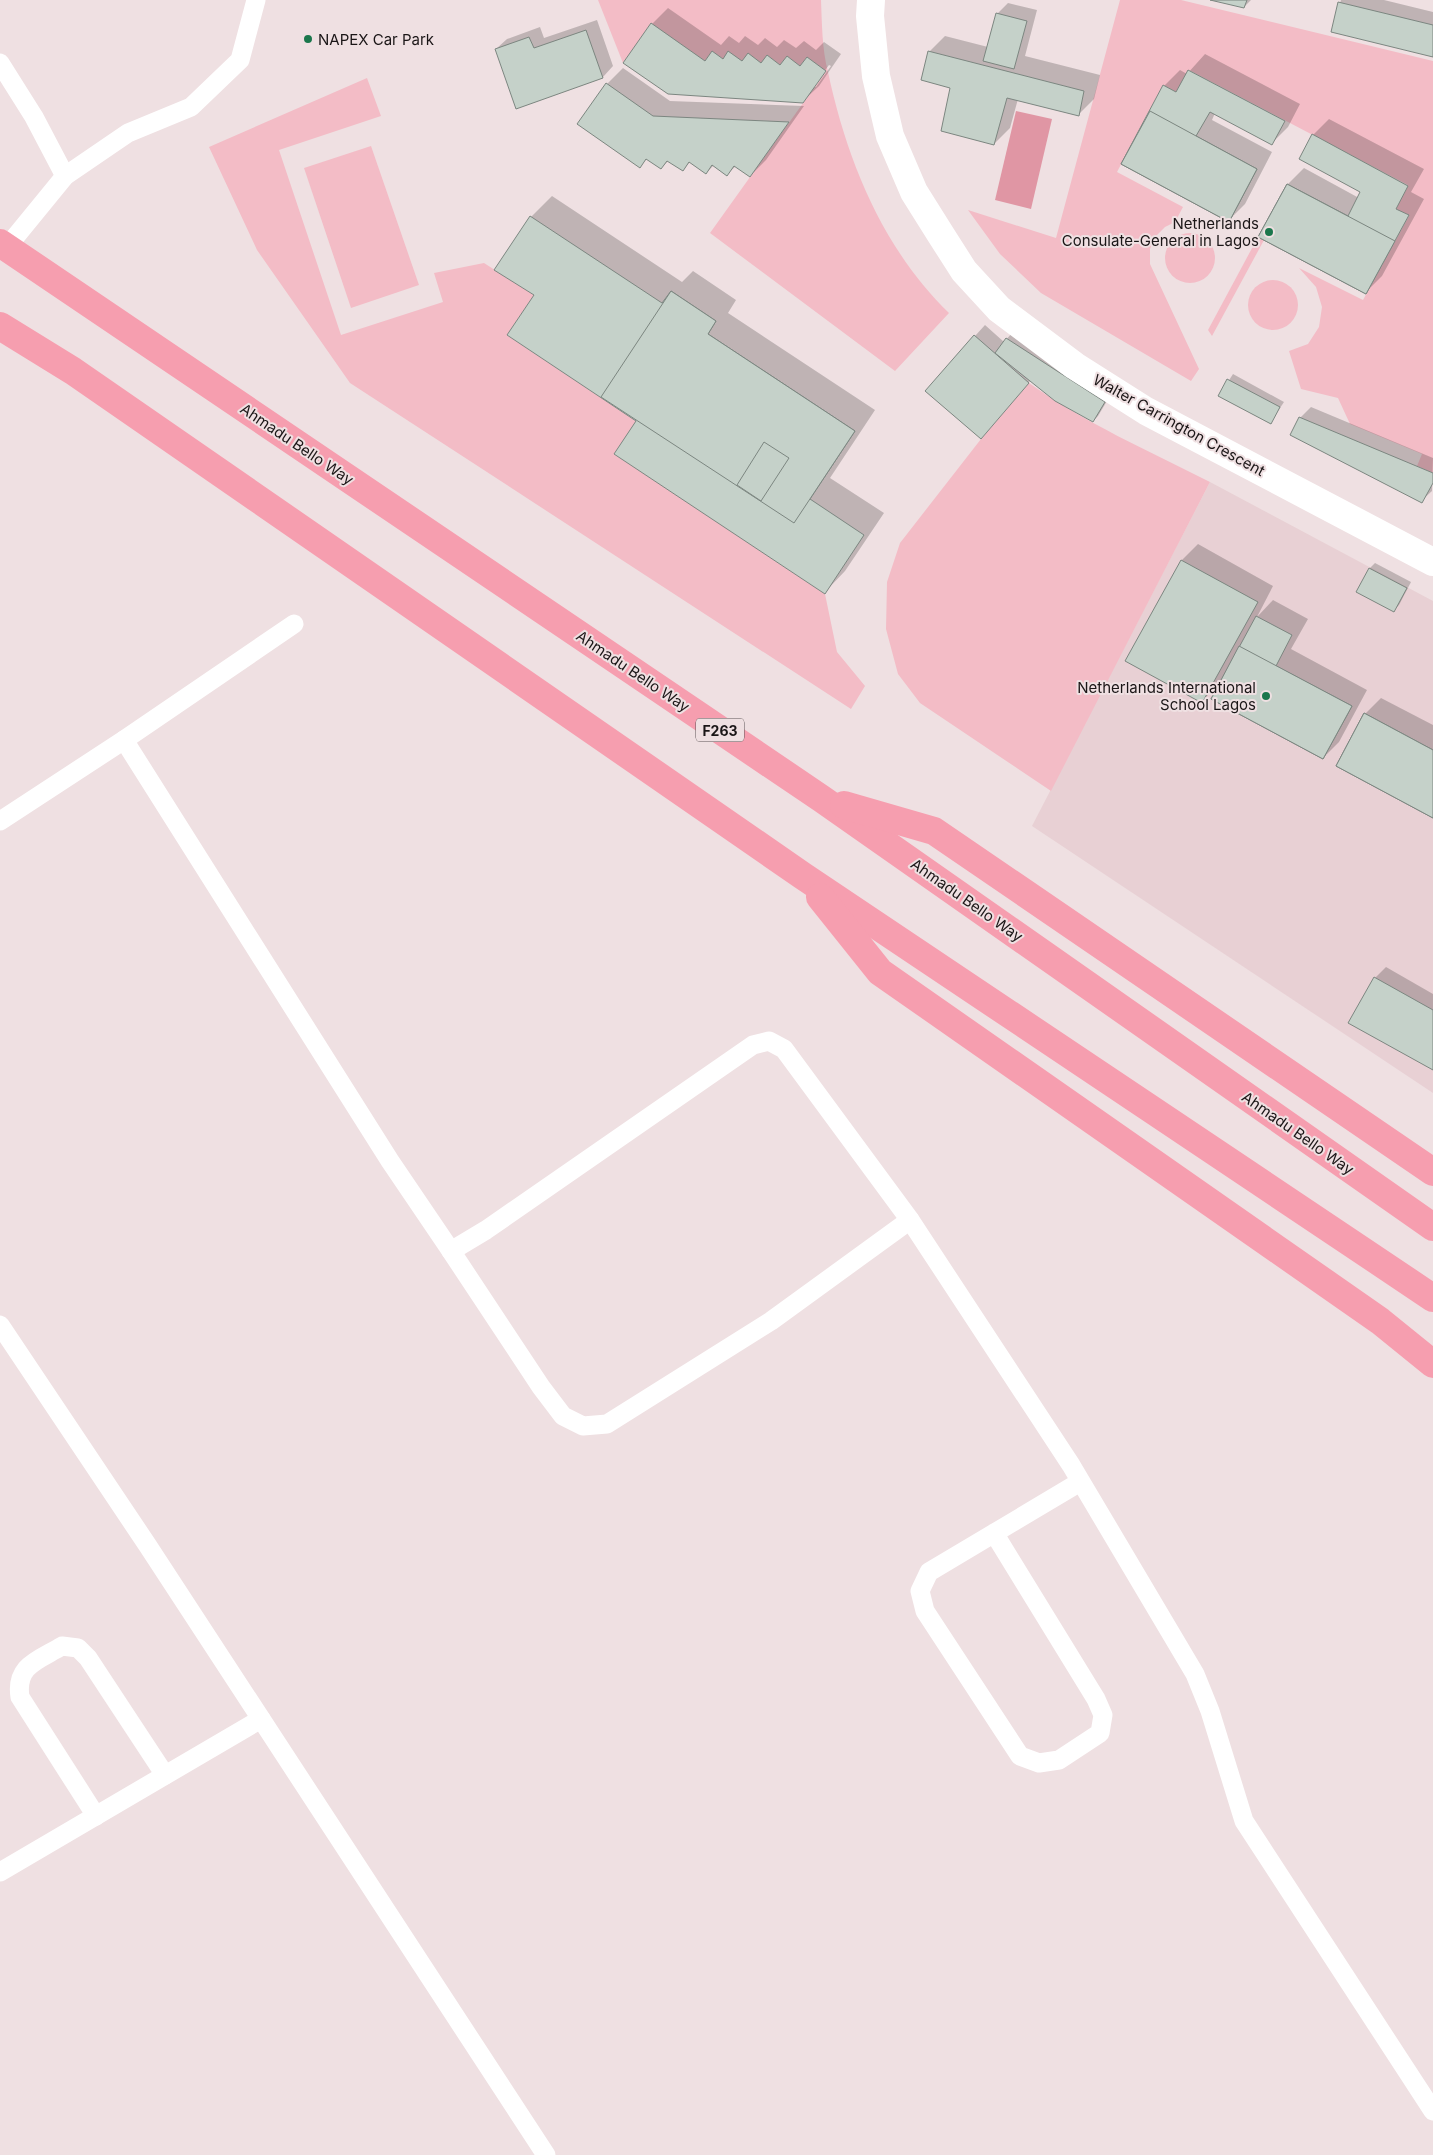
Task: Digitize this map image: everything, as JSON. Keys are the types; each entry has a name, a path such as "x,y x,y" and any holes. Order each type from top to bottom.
{"highway":[{"name":"Ahmadu Bello Way","path":"3,245 822,799 1433,1227"},
{"path":"0,326 73,371 803,876 1433,1298"},
{"path":"822,799 934,831 1433,1172"},
{"path":"803,876 880,972 1380,1321 1433,1364"}],"street":[{"name":"Walter Carrington Crescent","path":"871,0 870,16 876,76 890,136 914,192 936,228 964,271 999,309 1075,366 1146,411 1433,562"}],"lane":[{"path":"3,245 65,176 128,132 190,107 240,60 256,0"},
{"path":"0,63 34,117 65,176"},
{"path":"0,821 124,740 294,624"},
{"path":"124,740 385,1152 541,1387 563,1416 583,1426 606,1424 770,1321 910,1220"},
{"path":"451,1251 486,1230 753,1045 769,1042 784,1049 910,1220 1080,1482 1195,1674 1210,1711 1244,1821 1433,2111"},
{"path":"0,1324 546,2155"},
{"path":"994,1533 1096,1699 1103,1715 1100,1733 1059,1760 1039,1763 1020,1756 924,1611 920,1591 929,1572 994,1533 1080,1482"},
{"path":"96,1816 20,1697 18,1684 23,1670 62,1646 78,1648 88,1658 165,1775"},
{"path":"0,1872 261,1719"}],"shaded area":[{"path":"598,0 821,0 826,63 836,105 857,170 871,202 905,261 949,313 895,371 710,233 826,71 807,57 800,66 787,56 780,65 767,55 761,63 748,54 742,61 723,59 712,52 705,61 651,24 623,63"},
{"path":"1120,0 1181,0 1433,61 1433,473 1417,466 1422,454 1350,424 1338,398 1301,389 1289,351 1308,344 1319,327 1322,307 1316,287 1299,268 1363,300 1409,216 1396,209 1408,185 1189,70 1176,92 1163,85 1117,172 1183,207 1175,222 1165,227 1155,237 1150,249 1150,264 1199,369 1191,381 1041,293 1000,254 968,210 1056,238"},
{"path":"367,78 381,116 279,150 341,335 443,302 434,273 484,263 534,295 507,335 636,421 614,454 825,594 837,652 865,686 851,709 350,383 257,250 209,147"},
{"path":"1016,111 1052,119 1031,209 995,200"},
{"path":"371,146 419,285 351,308 304,168"},
{"path":"1185,233 1195,233 1208,240 1215,253 1215,263 1208,276 1195,283 1185,283 1176,279 1169,272 1165,263 1165,253 1169,244 1176,237"},
{"path":"1258,237 1264,240 1212,336 1208,330"},
{"path":"1268,280 1278,280 1291,287 1298,300 1298,310 1291,323 1278,330 1268,330 1259,326 1252,319 1248,310 1248,300 1252,291 1259,284"},
{"path":"1029,383 1095,424 1210,482 1051,791 920,703 898,674 886,629 887,582 900,543 981,439"},
{"name":"Netherlands International School Lagos","path":"1210,482 1433,601 1433,1093 1032,826"}],"building":[{"path":"1210,0 1247,0 1244,8"},
{"path":"1338,2 1433,25 1433,57 1331,32"},
{"path":"996,13 1027,21 1014,69 983,61"},
{"path":"651,23 705,61 712,51 723,59 728,51 742,61 748,53 761,63 767,55 780,65 787,56 800,66 807,57 826,71 803,103 668,94 623,63"},
{"path":"586,30 603,78 516,109 495,49 529,37 534,48"},
{"path":"928,51 1084,91 1079,116 1007,98 994,145 941,131 950,88 921,80"},
{"path":"1188,70 1285,121 1272,145 1210,112 1196,136 1257,169 1229,222 1121,164 1163,85 1176,92"},
{"path":"606,83 653,116 789,122 750,177 734,166 727,176 712,165 706,174 689,162 683,171 667,161 661,169 646,159 640,168 577,124"},
{"path":"1150,111 1257,169 1229,222 1121,164"},
{"path":"1312,134 1408,186 1396,209 1409,215 1366,294 1258,237 1287,184 1348,216 1360,192 1299,159"},
{"path":"1287,184 1395,241 1366,294 1258,237"},
{"path":"530,216 662,303 671,291 716,321 708,334 855,431 810,499 864,535 825,594 614,454 636,421 507,335 534,295 494,270"},
{"path":"671,291 716,321 708,334 855,431 794,523 601,397"},
{"path":"974,335 1029,383 981,439 925,391"},
{"path":"1006,338 1105,402 1093,422 1055,401 995,353"},
{"path":"1227,379 1280,407 1271,424 1218,396"},
{"path":"1299,417 1433,473 1433,483 1422,503 1290,435"},
{"path":"764,442 789,458 761,501 737,485"},
{"path":"1181,560 1258,602 1202,703 1125,661"},
{"path":"1369,568 1407,588 1394,612 1356,592"},
{"path":"1256,616 1292,635 1276,666 1352,706 1323,759 1211,699"},
{"path":"1239,646 1352,706 1323,759 1211,699"},
{"path":"1364,713 1433,750 1433,818 1336,766"},
{"path":"1364,713 1433,750 1433,818 1336,766"},
{"path":"1374,977 1433,1010 1433,1070 1348,1023"}],"place":[{"name":"NAPEX Car Park","path":"308,39"},
{"name":"Netherlands Consulate-General in Lagos","path":"1269,232"},
{"name":"Netherlands International School Lagos","path":"1266,696"}]}
